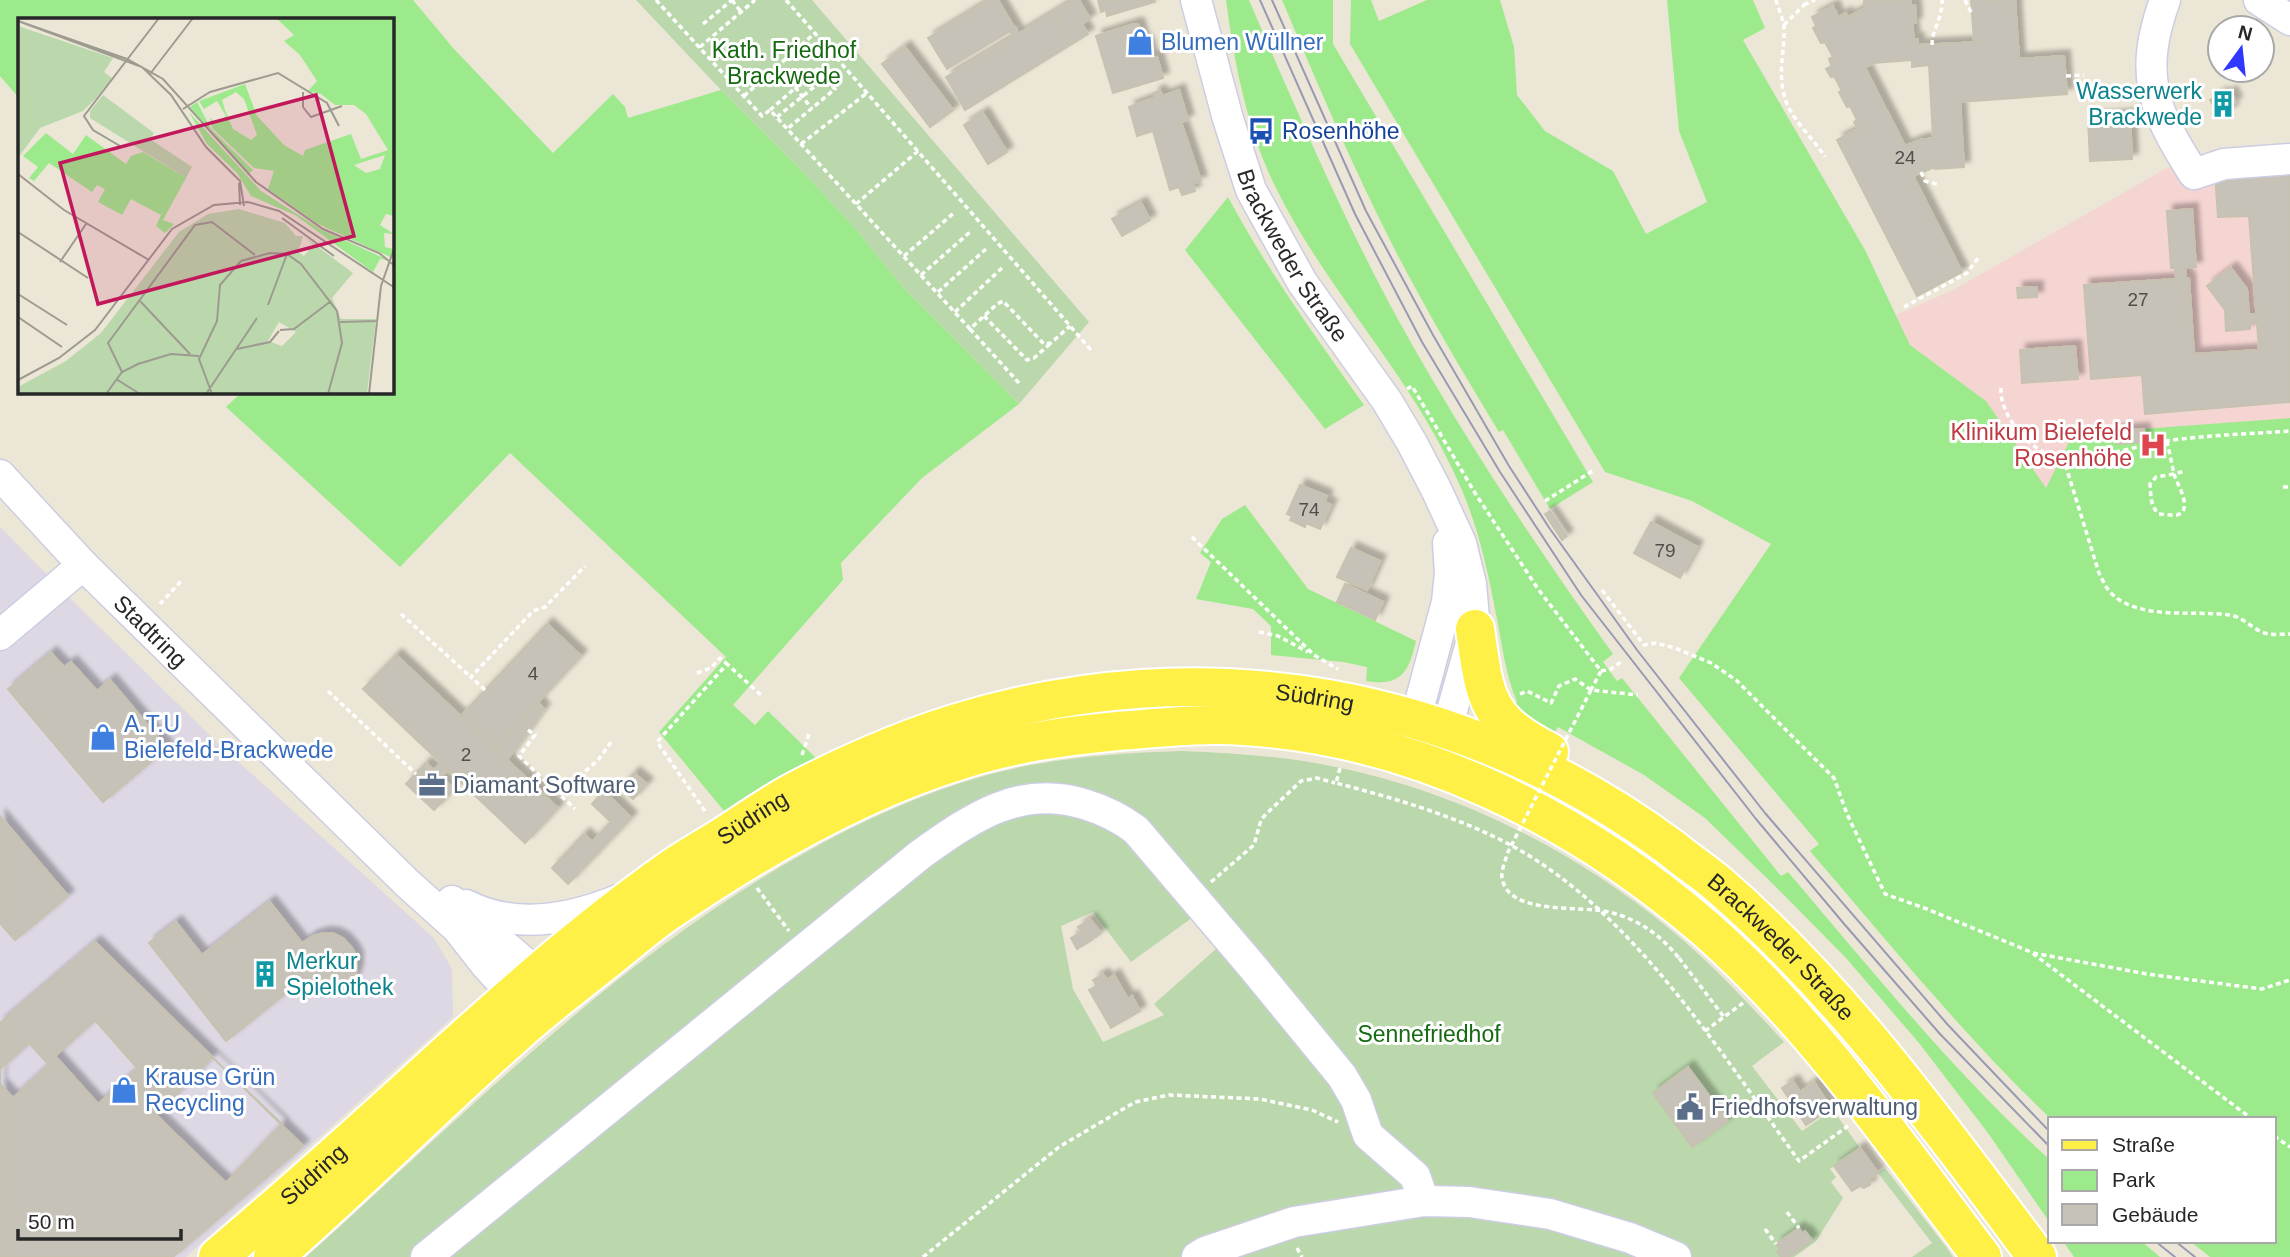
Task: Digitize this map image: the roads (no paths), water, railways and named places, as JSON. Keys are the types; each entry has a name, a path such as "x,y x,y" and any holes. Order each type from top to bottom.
{"main road":[{"path":"1475,629 1482,679 1497,715 1525,739 1608,783 1664,819 1716,882"},
{"name":"Südring","path":"273,1257 536,996 667,872 790,794 863,760 950,725 1047,700 1147,687 1295,693 1343,701 1432,724"},
{"name":"Südring","path":"218,1257 536,996 743,864 824,817 924,772 1007,747 1056,738 1197,724 1287,729 1330,737 1421,762"},
{"name":"Brackweder Straße","path":"1432,724 1492,746 1594,797 1649,832 1716,882 1808,969 1860,1028 1963,1157 2037,1257"},
{"name":"Brackweder Straße","path":"1421,762 1484,786 1589,842 1644,880 1709,932 1812,1036 1871,1109 1982,1257"}],"street":[{"name":"Brackweder Straße","path":"1196,0 1243,169 1256,200 1302,282 1387,401 1436,489 1461,544 1471,584 1475,629 1432,724 1421,762"},
{"path":"2165,0 2156,31 2151,75 2164,125 2194,174 2224,164 2290,159"},
{"path":"2259,0 2290,20"},
{"name":"Stadtring","path":"0,475 83,565 407,883 536,996"},
{"name":"Brackweder Straße","path":"1432,724 1450,573 1449,546 1436,489"},
{"path":"0,635 83,565"},
{"name":"Stadtring","path":"304,782 444,894 536,996"},
{"path":"426,1257 921,854 968,822 1009,803 1029,798 1073,800 1119,817 1136,830 1342,1076 1356,1100 1368,1135 1415,1176 1424,1200"},
{"path":"444,894 491,915 525,921 559,919 617,901 667,872"},
{"path":"1197,1257 1293,1222 1424,1200 1469,1202 1550,1214 1630,1238 1676,1257"}],"tram line":[{"path":"1260,0 1355,214 1422,342 1500,472 1581,595 1756,819 1845,925 1940,1034 2048,1145"},
{"path":"1272,0 1366,211 1433,335 1509,466 1550,529 1637,650 1765,813 1948,1025 2048,1130"},
{"path":"2158,1243 2175,1257"},
{"path":"2178,1243 2195,1257"}],"place":[{"name":"Blumen Wüllner","path":"1140,42"},
{"name":"Wasserwerk Brackwede","path":"2223,104"},
{"name":"Rosenhöhe","path":"1261,131"},
{"name":"Klinikum Bielefeld Rosenhöhe","path":"2153,445"},
{"name":"A.T.U Bielefeld-Brackwede","path":"103,737"},
{"name":"Diamant Software","path":"432,785"},
{"name":"Merkur Spielothek","path":"265,974"},
{"name":"Krause Grün Recycling","path":"124,1090"},
{"name":"Friedhofsverwaltung","path":"1690,1107"}],"park label":[{"name":"Kath. Friedhof Brackwede","path":"784,63"},
{"name":"Sennefriedhof","path":"1429,1034"}]}
